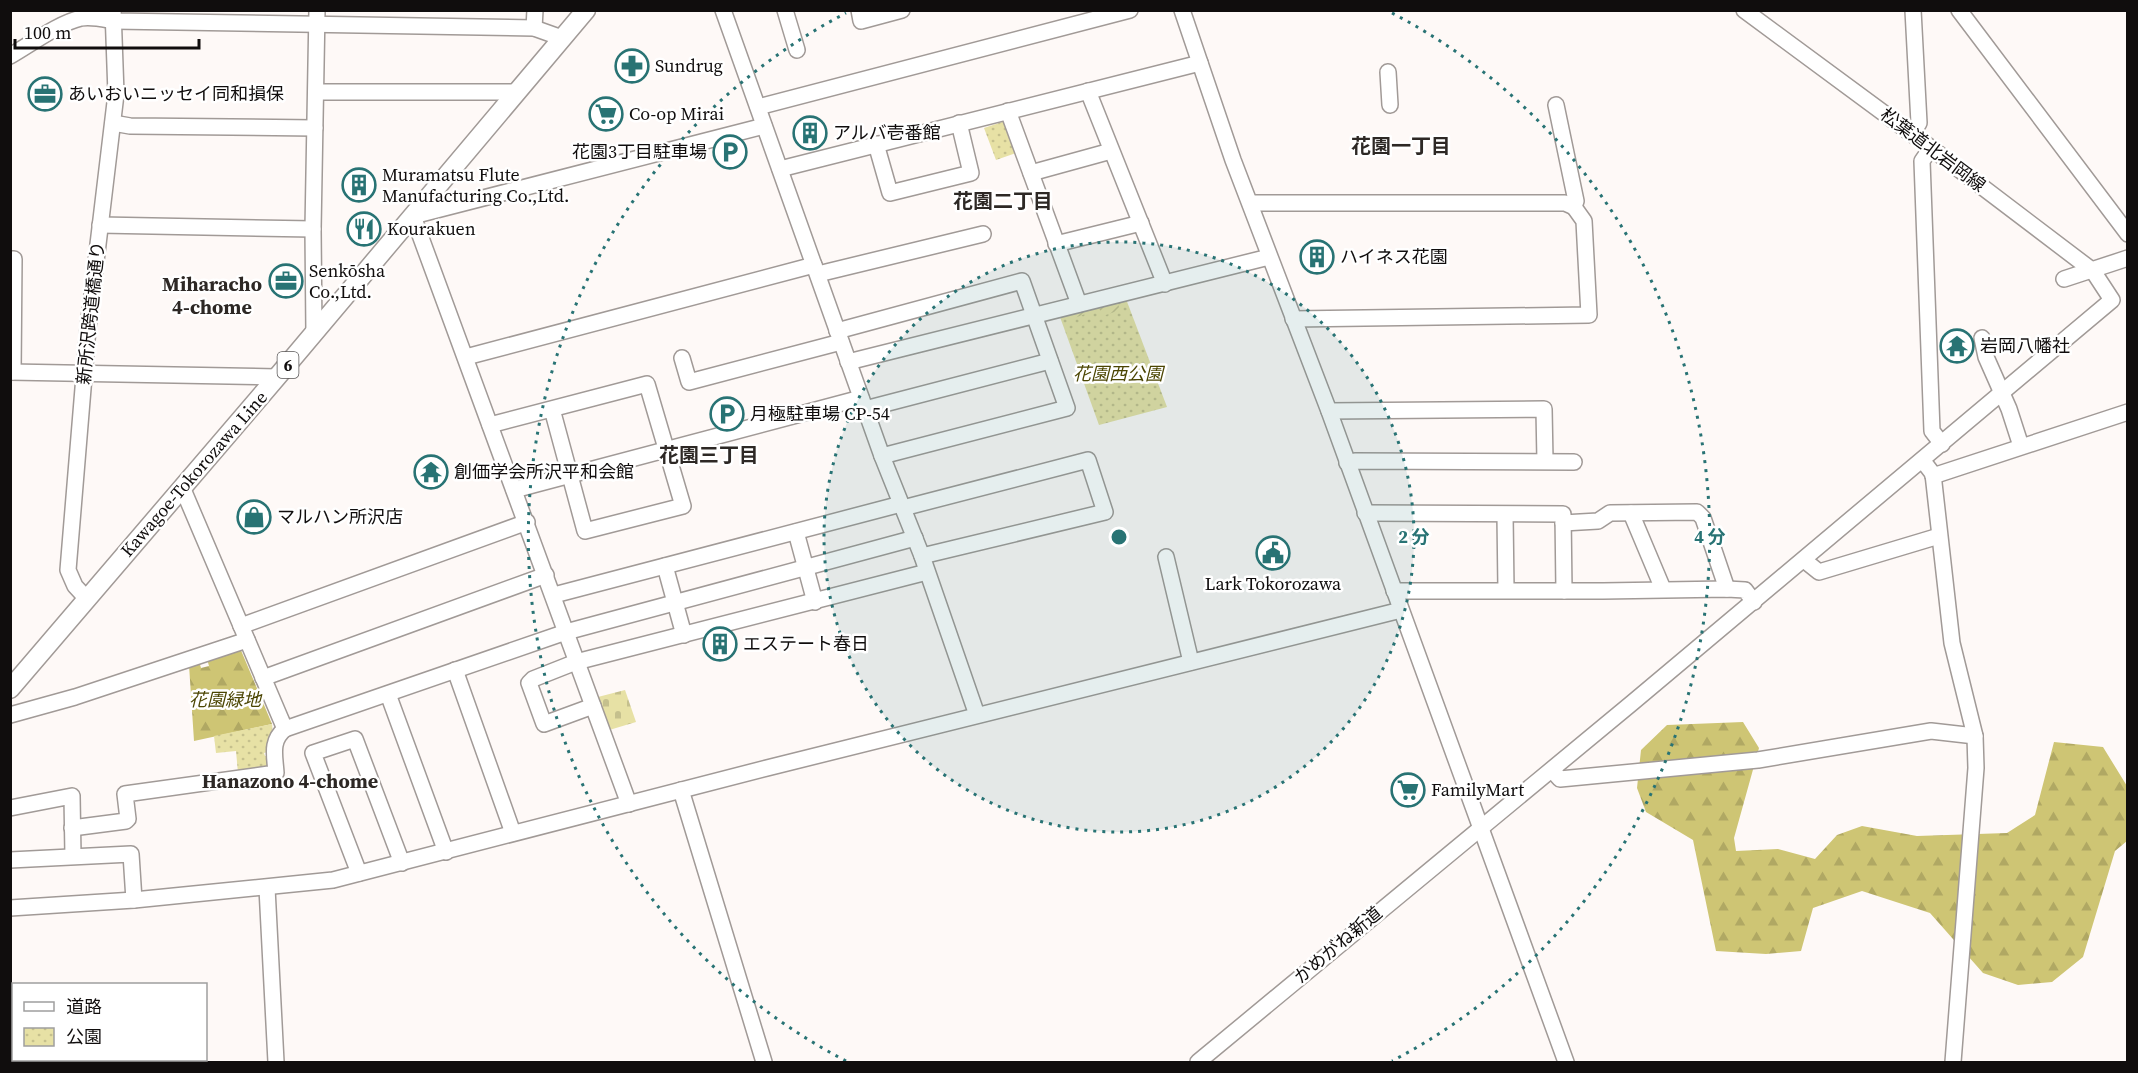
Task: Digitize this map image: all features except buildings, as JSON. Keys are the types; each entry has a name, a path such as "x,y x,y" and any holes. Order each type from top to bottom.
{"main road":[{"name":"Kawagoe-Tokorozawa Line","path":"10,689 182,486 269,377 314,334 586,10"}],"street":[{"path":"534,28 535,10"},
{"path":"723,10 882,456 922,556 977,715"},
{"path":"785,10 797,50"},
{"path":"858,10 861,21 902,10"},
{"path":"758,107 1130,10"},
{"path":"1182,10 1269,257 1329,411 1566,1062"},
{"name":"松葉道北岩岡線","path":"1744,10 2093,271 2112,300"},
{"path":"1912,134 1919,123 1914,10"},
{"path":"1959,10 2127,234"},
{"path":"10,56 82,18 113,16 317,17 534,28 562,38"},
{"name":"新所沢跨道橋通り","path":"87,599 75,586 68,570 84,373 113,123 116,64 113,16"},
{"path":"314,334 312,291 317,17"},
{"path":"780,169 1200,63"},
{"path":"1388,72 1389,105"},
{"path":"1088,91 1165,284"},
{"path":"316,92 518,92"},
{"path":"1557,105 1576,201 1574,207"},
{"path":"1008,111 1079,304"},
{"path":"113,123 130,126 315,128"},
{"path":"876,144 890,193 971,173 959,123"},
{"path":"629,804 413,216 764,126"},
{"path":"1931,148 1922,161 1927,328 1932,430 1942,444"},
{"path":"1031,173 1111,151"},
{"path":"1250,203 1565,203 1574,207 1584,221 1589,315 1293,319"},
{"path":"1056,244 1141,223"},
{"path":"100,225 313,229"},
{"path":"466,357 816,270 983,234"},
{"path":"848,362 1033,314 1165,284 1269,257"},
{"path":"2064,279 2127,258"},
{"path":"10,259 14,260 12,372 269,377"},
{"path":"682,358 689,382 1022,281 1067,408 882,456"},
{"name":"かめがね新道","path":"1198,1062 1754,602 2112,300"},
{"path":"1982,338 1986,357 2021,446"},
{"path":"514,490 666,450 1050,361"},
{"path":"490,425 552,408 647,384 683,506 585,531 552,408"},
{"path":"1329,411 1544,409 1545,462"},
{"path":"1933,476 2127,412"},
{"path":"554,595 1088,460 1105,512 922,556"},
{"path":"1923,460 1933,476 1952,644 1975,736 1976,768 1953,1062"},
{"path":"1347,463 1355,461 1574,462"},
{"path":"182,486 285,729"},
{"path":"1563,523 1598,521 1610,513 1697,512 1701,514 1727,589"},
{"path":"1365,513 1563,514 1564,591"},
{"path":"1632,513 1663,589"},
{"path":"1505,515 1506,590"},
{"path":"10,715 75,697 527,522"},
{"path":"796,532 815,602"},
{"path":"1804,560 1819,572 1939,536"},
{"path":"72,828 126,821 128,819 125,794 276,773 274,744 278,734 285,729 455,670 566,632 915,538"},
{"path":"1166,557 1191,662"},
{"path":"665,566 684,635"},
{"path":"593,706 544,724 529,683 533,679 576,662 927,572"},
{"path":"263,678 546,575"},
{"path":"1394,591 1727,589 1745,590 1754,602"},
{"path":"10,908 134,900 317,882 446,852 681,790 1401,610"},
{"path":"455,670 513,833"},
{"path":"388,694 446,852"},
{"path":"1552,770 1560,779 1758,760 1932,731 1975,736"},
{"path":"359,873 313,753 355,739 402,862"},
{"path":"681,790 764,1062"},
{"path":"10,808 72,796 73,856"},
{"path":"10,860 131,854 134,900"},
{"path":"267,888 276,1062"}],"green space":[{"path":"1005,121 1016,153 996,160 984,128"},
{"name":"花園西公園","path":"1126,299 1167,407 1099,425 1060,317"},
{"path":"1117,301 1120,310 1103,316 1100,309 1071,319 1068,313"},
{"name":"花園緑地","path":"240,648 272,724 194,741 189,665 199,661 201,668 209,666 207,659"},
{"path":"625,690 636,722 606,731 594,698"},
{"path":"1743,722 1759,748 1734,838 1736,851 1778,849 1815,859 1837,835 1862,826 1917,836 2007,833 2035,815 2054,742 2103,747 2127,786 2127,841 2115,851 2083,957 2052,982 2018,985 1983,973 1930,913 1862,891 1813,908 1801,951 1766,954 1716,951 1693,840 1646,812 1637,788 1641,750 1667,725"},
{"path":"272,724 268,752 264,753 265,756 269,756 270,763 264,770 238,773 236,751 216,753 214,736"}],"place":[{"name":"Sundrug","path":"632,66"},
{"name":"あいおいニッセイ同和損保","path":"45,94"},
{"name":"Co-op Mirai","path":"606,114"},
{"name":"アルバ壱番館","path":"810,133"},
{"name":"花園3丁目駐車場","path":"730,152"},
{"name":"Muramatsu Flute Manufacturing Co.,Ltd.","path":"359,185"},
{"name":"Kourakuen","path":"364,229"},
{"name":"ハイネス花園","path":"1317,257"},
{"name":"Senkōsha Co.,Ltd.","path":"286,281"},
{"name":"岩岡八幡社","path":"1957,346"},
{"name":"月極駐車場 CP-54","path":"727,414"},
{"name":"創価学会所沢平和会館","path":"431,472"},
{"name":"マルハン所沢店","path":"254,517"},
{"name":"Lark Tokorozawa","path":"1273,553"},
{"name":"エステート春日","path":"720,644"},
{"name":"FamilyMart","path":"1408,790"}],"district":[{"name":"花園一丁目","path":"1401,146"},
{"name":"花園二丁目","path":"1003,201"},
{"name":"Miharacho 4-chome","path":"212,296"},
{"name":"花園三丁目","path":"709,455"},
{"name":"Hanazono 4-chome","path":"290,781"}]}
